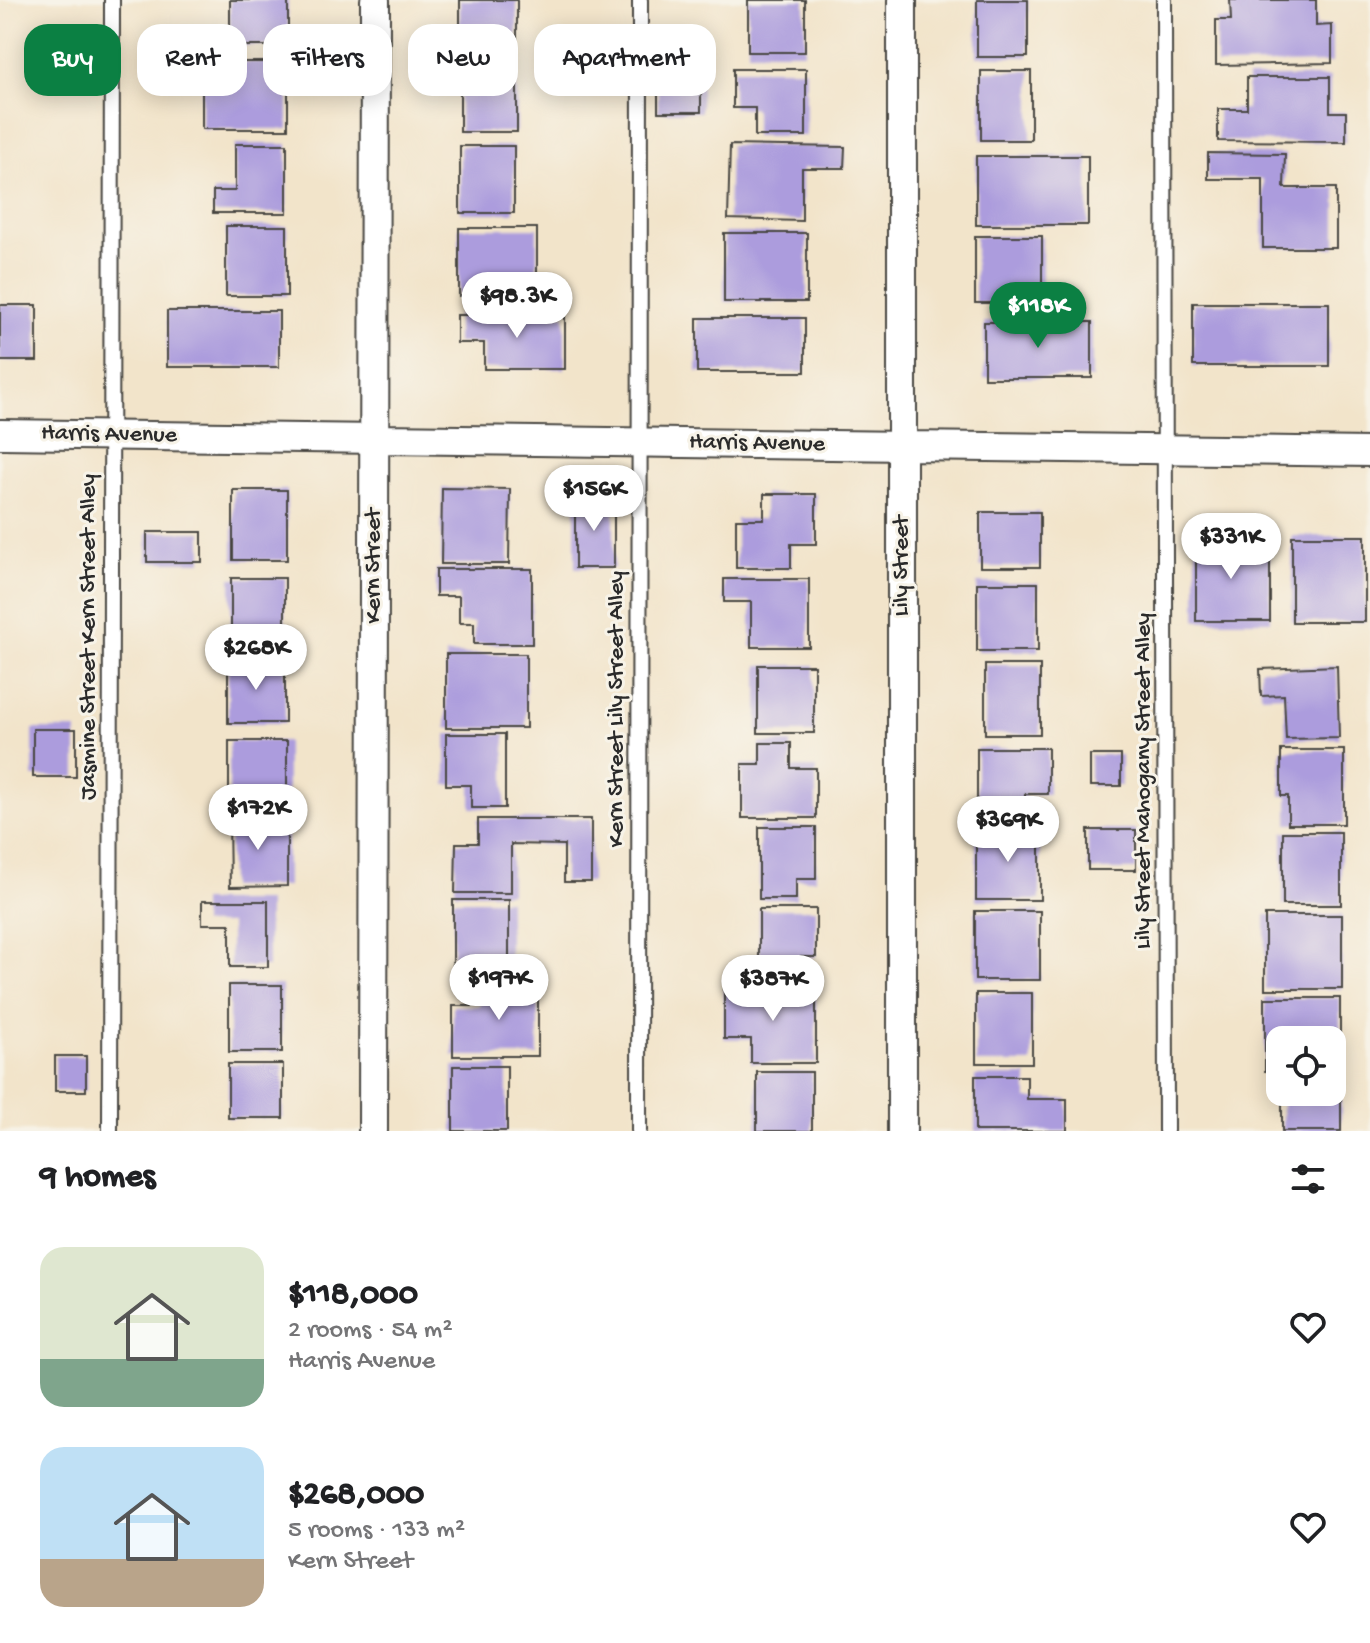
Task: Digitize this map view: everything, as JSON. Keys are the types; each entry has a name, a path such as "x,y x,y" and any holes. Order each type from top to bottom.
{"street":[{"name":"Kern Street","path":"373,1131 375,0"},
{"name":"Lily Street","path":"902,0 902,1131"},
{"name":"Harris Avenue","path":"0,434 1370,452"}],"lane":[{"name":"Jasmine Street Kern Street Alley","path":"110,1131 112,0"},
{"name":"Kern Street Lily Street Alley","path":"639,1131 640,0"},
{"name":"Lily Street Mahogany Street Alley","path":"1164,0 1166,1131"}],"building":[{"path":"230,0 288,0 288,24 263,24 263,46 247,46 247,24 230,24"},
{"path":"460,0 517,0 517,24 460,24"},
{"path":"748,0 805,0 805,52 748,52"},
{"path":"977,0 1028,0 1028,57 977,57"},
{"path":"1230,0 1316,0 1316,26 1332,25 1332,63 1216,65 1216,20 1231,20"},
{"path":"247,62 263,62 263,96 288,96 288,129 202,129 202,96 247,96"},
{"path":"733,69 806,69 806,136 755,136 755,108 733,108"},
{"path":"981,71 1031,71 1031,140 981,140"},
{"path":"1247,77 1330,77 1330,112 1346,112 1346,142 1218,141 1218,109 1247,109"},
{"path":"460,96 517,96 517,132 460,132"},
{"path":"658,96 701,96 701,112 658,112"},
{"path":"235,144 287,144 287,213 213,213 213,191 235,191"},
{"path":"730,145 845,147 844,168 802,168 802,221 728,219"},
{"path":"460,146 514,146 514,213 460,213"},
{"path":"1208,153 1285,154 1284,188 1336,188 1336,248 1263,248 1263,179 1208,179"},
{"path":"976,156 1088,156 1088,225 976,225"},
{"path":"226,226 287,226 287,296 226,296"},
{"path":"459,228 537,228 537,296 459,296"},
{"path":"724,233 807,233 807,302 724,302"},
{"path":"975,236 1042,236 1042,303 975,303"},
{"path":"1193,303 1329,303 1329,366 1193,366"},
{"path":"0,305 37,305 37,361 0,361"},
{"path":"167,311 279,311 279,367 167,367"},
{"path":"457,315 565,315 565,369 484,369 484,343 457,343"},
{"path":"697,318 805,318 805,372 697,372"},
{"path":"984,322 1092,322 1092,378 984,378"},
{"path":"442,488 510,489 509,564 441,564"},
{"path":"233,490 287,490 287,560 233,560"},
{"path":"764,494 816,494 816,544 791,544 791,568 736,568 736,519 764,519"},
{"path":"575,498 614,498 614,568 575,568"},
{"path":"980,512 1040,512 1040,567 980,567"},
{"path":"147,532 202,532 202,562 147,562"},
{"path":"1196,536 1249,536 1249,557 1270,557 1270,621 1196,621"},
{"path":"1292,536 1365,536 1365,622 1292,622"},
{"path":"436,569 532,569 532,644 474,644 474,623 459,623 459,596 436,596"},
{"path":"231,578 285,578 285,642 231,642"},
{"path":"724,579 809,579 809,647 751,647 751,602 724,602"},
{"path":"977,583 1038,583 1038,651 977,651"},
{"path":"446,654 526,654 526,728 446,728"},
{"path":"228,661 285,661 285,723 228,723"},
{"path":"758,665 814,665 814,733 758,733"},
{"path":"985,665 1040,665 1040,734 985,734"},
{"path":"1337,666 1339,738 1286,739 1284,695 1261,696 1260,669"},
{"path":"33,729 76,729 76,777 33,777"},
{"path":"446,734 505,734 505,808 471,808 471,785 446,785"},
{"path":"229,741 287,741 287,806 229,806"},
{"path":"760,743 791,743 791,768 816,768 816,818 742,818 742,764 760,764"},
{"path":"977,748 1048,748 1048,794 1025,794 1025,817 977,817"},
{"path":"1281,750 1344,750 1344,824 1288,824 1288,796 1281,796"},
{"path":"1090,755 1121,755 1121,786 1090,786"},
{"path":"229,818 287,818 287,886 230,887"},
{"path":"478,819 591,819 591,882 564,882 564,845 511,844 511,893 455,893 456,843 478,843"},
{"path":"759,827 816,827 816,879 796,879 796,899 759,899"},
{"path":"976,828 1040,828 1040,900 976,900"},
{"path":"1088,830 1136,830 1136,870 1088,870"},
{"path":"1283,832 1341,832 1341,905 1283,905"},
{"path":"453,900 509,900 509,967 453,967"},
{"path":"202,901 268,901 268,967 230,967 230,924 202,924"},
{"path":"759,909 816,909 816,957 793,957 793,978 759,978"},
{"path":"975,911 1040,911 1040,980 975,980"},
{"path":"1265,915 1342,915 1342,989 1265,989"},
{"path":"480,982 538,982 538,1056 453,1056 453,1006 480,1006"},
{"path":"229,985 282,985 282,1052 229,1052"},
{"path":"724,989 816,989 816,1063 751,1063 751,1039 724,1039"},
{"path":"976,993 1032,993 1032,1063 976,1063"},
{"path":"1265,998 1340,998 1340,1026 1266,1026 1265,1071"},
{"path":"55,1056 86,1056 86,1091 55,1091"},
{"path":"228,1064 283,1064 283,1118 228,1118"},
{"path":"453,1066 507,1066 507,1131 453,1131"},
{"path":"757,1072 812,1072 812,1131 757,1131"},
{"path":"975,1076 1027,1076 1027,1099 1067,1099 1067,1131 975,1131"},
{"path":"1282,1106 1341,1106 1341,1131 1282,1131"}]}
